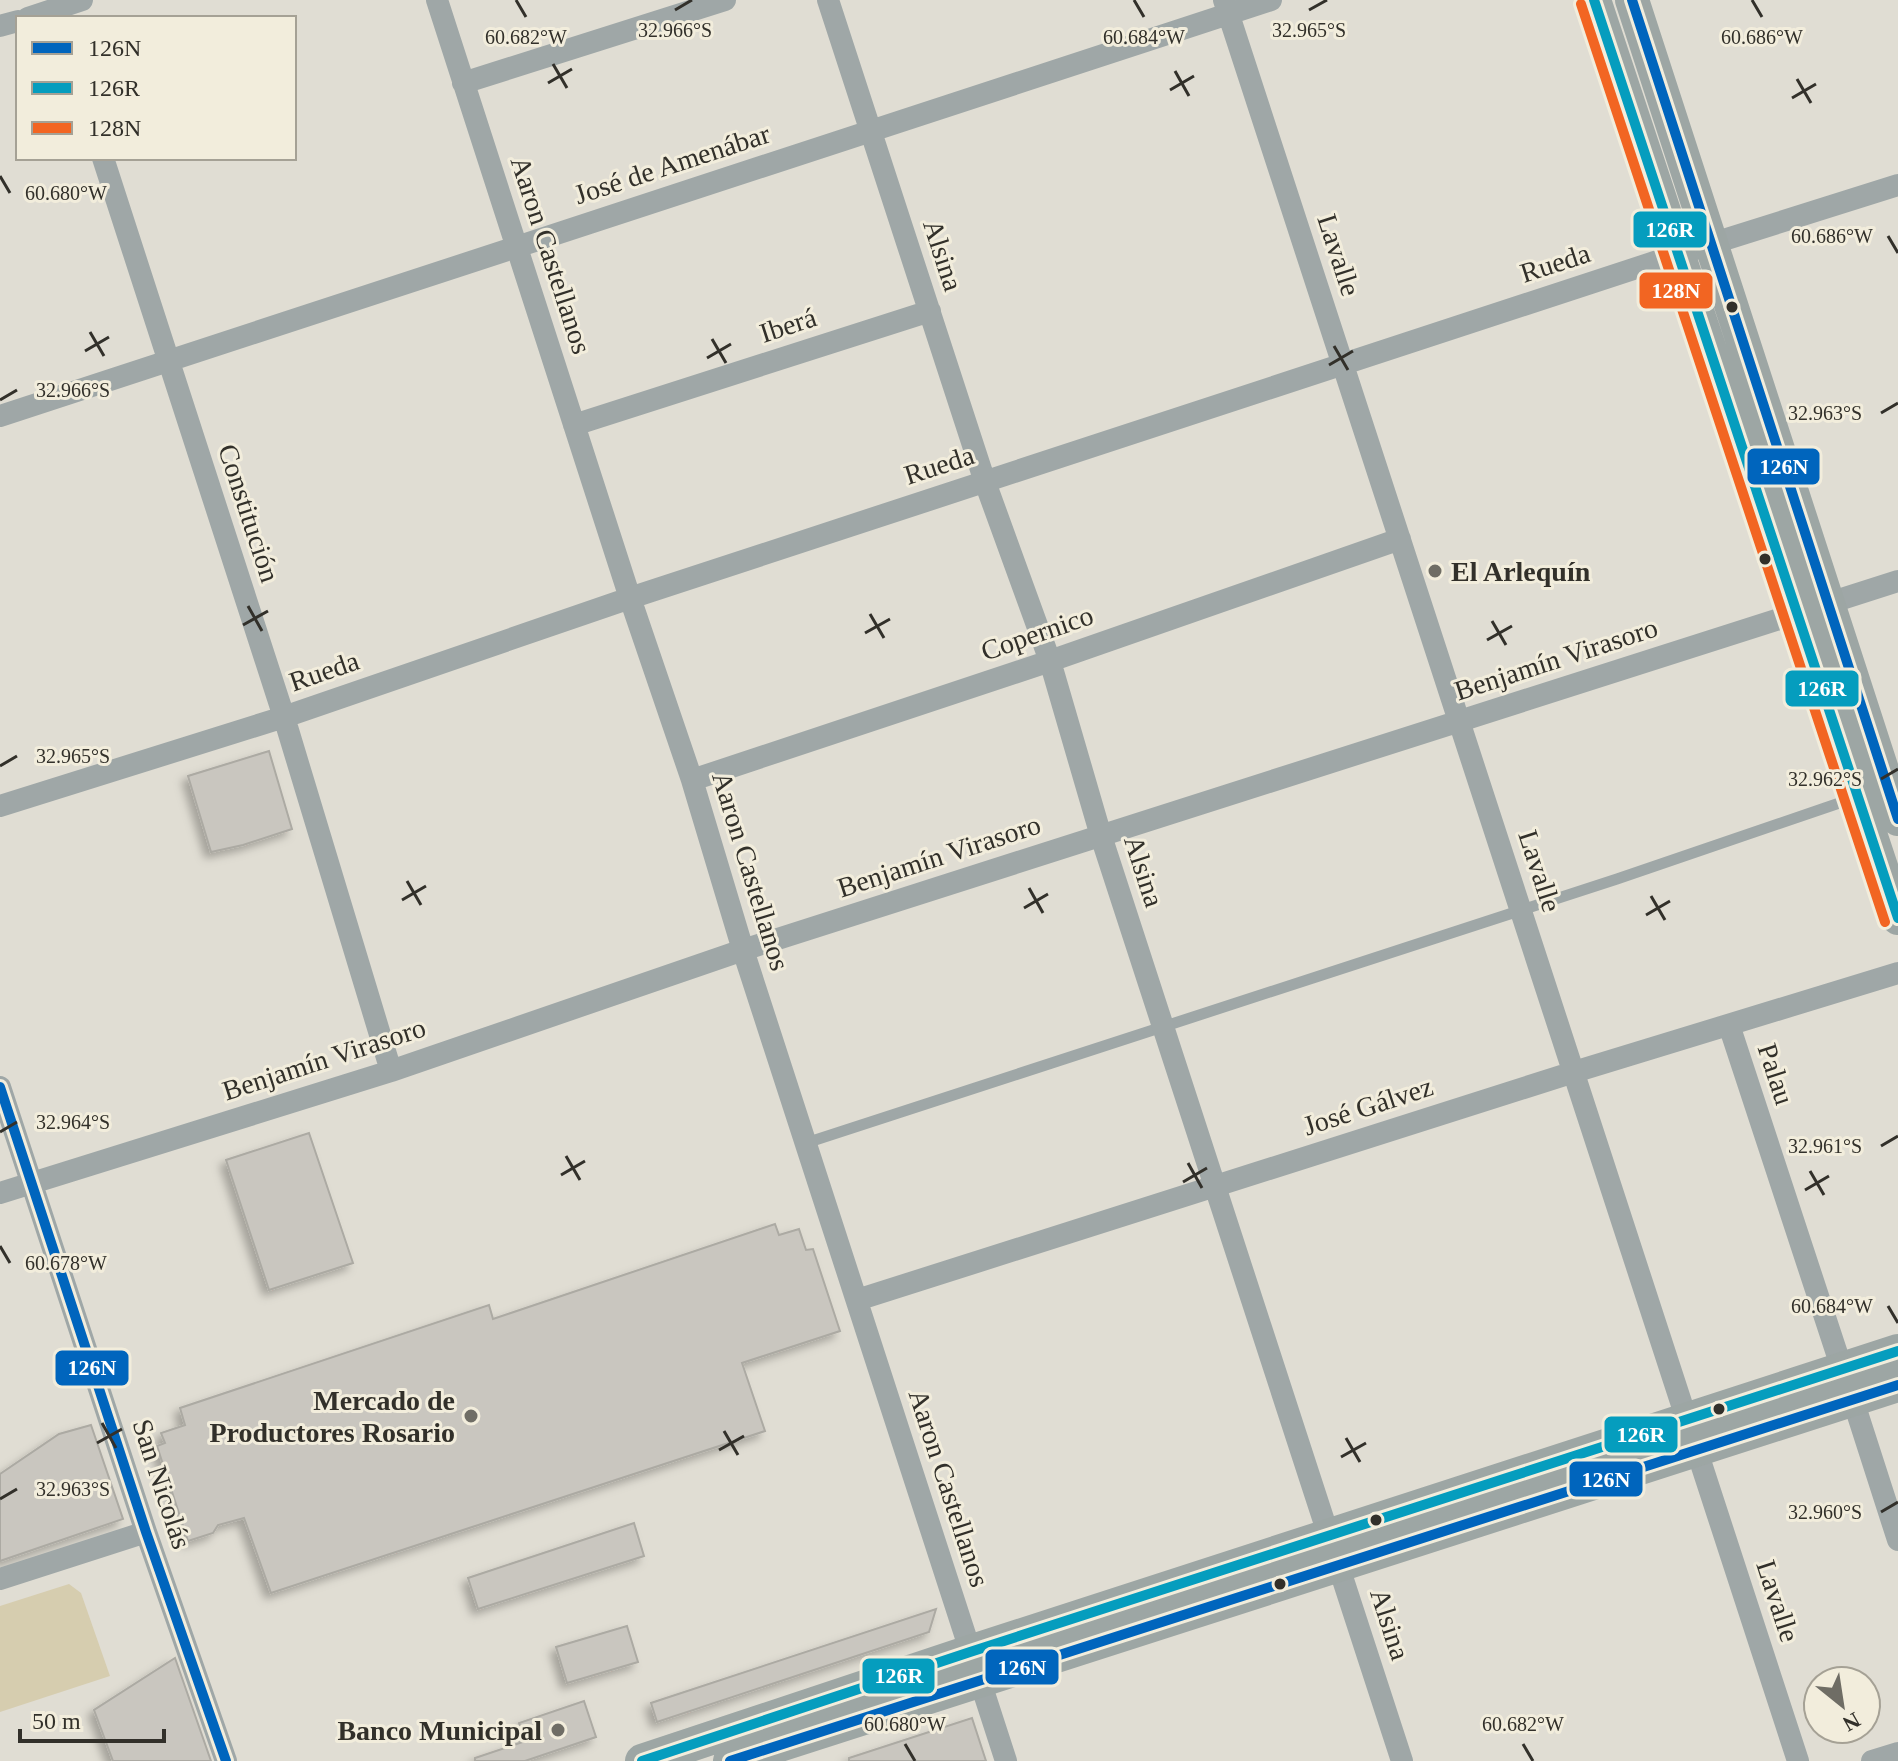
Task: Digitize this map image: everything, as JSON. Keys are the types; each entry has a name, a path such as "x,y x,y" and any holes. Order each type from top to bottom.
{"main road":[{"path":"1594,0 1679,254 1813,609 1877,790 1898,918"},
{"path":"1632,0 1712,244 1813,609"},
{"path":"1877,790 1898,819"},
{"path":"642,1761 975,1666 1847,1385 1898,1351"},
{"path":"1847,1385 1898,1385"},
{"path":"730,1761 975,1666"}],"street":[{"path":"34,16 82,0"},
{"name":"Aaron Castellanos","path":"437,0 692,780 743,950 1006,1761"},
{"path":"463,83 725,0"},
{"name":"Alsina","path":"828,0 985,482 1050,661 1101,836 1402,1761"},
{"name":"José de Amenábar","path":"0,416 871,131 1226,7 1271,0"},
{"name":"Lavalle","path":"1226,7 1798,1761"},
{"name":"Constitución","path":"104,160 284,717 391,1071"},
{"name":"Rueda","path":"0,806 284,717 630,598 1898,185"},
{"name":"Iberá","path":"574,425 930,311"},
{"name":"Copernico","path":"692,780 1050,661 1400,539"},
{"name":"Benjamín Virasoro","path":"0,1193 391,1071 743,950 1898,581"},
{"name":"José Gálvez","path":"857,1300 1574,1072 1898,973"},
{"name":"Palau","path":"1729,1025 1898,1540"},
{"name":"San Nicolás","path":"0,1087 146,1532 226,1761"},
{"path":"0,1579 146,1532"},
{"path":"1872,1761 1898,1753"}],"lane":[{"path":"806,1143 1632,874 1877,790"}],"shaded area":[{"path":"69,1584 81,1593 110,1676 0,1712 0,1606"}],"building":[{"path":"269,751 292,829 211,852 188,776"},
{"path":"309,1133 353,1263 269,1290 226,1160"},
{"name":"Mercado de Productores Rosario","path":"775,1224 779,1235 799,1229 806,1250 813,1249 840,1331 742,1363 765,1431 271,1593 244,1518 218,1525 213,1533 188,1541 157,1446 165,1443 161,1433 185,1425 180,1408 489,1305 493,1319"},
{"path":"91,1425 123,1519 0,1561 0,1474 59,1434"},
{"path":"634,1523 644,1556 478,1609 468,1578"},
{"path":"936,1609 929,1632 657,1722 651,1703"},
{"path":"627,1626 638,1662 567,1683 556,1647"},
{"path":"175,1658 211,1761 113,1761 94,1710"},
{"name":"Banco Municipal","path":"584,1701 596,1737 525,1761 475,1761 475,1758 526,1741 519,1723"},
{"path":"972,1718 986,1761 849,1761 849,1758"}],"transit line":[{"name":"126R","path":"1594,0 1898,918"},
{"name":"126N","path":"1632,0 1898,819"},
{"name":"128N","path":"1581,4 1885,922"},
{"name":"126N","path":"0,1087 146,1532 226,1761"},
{"name":"126R","path":"642,1761 1898,1351"},
{"name":"126N","path":"730,1761 1898,1385"}],"place":[{"name":"El Arlequín","path":"1435,571"},
{"name":"Mercado de Productores Rosario","path":"471,1416"},
{"name":"Banco Municipal","path":"558,1730"}]}
